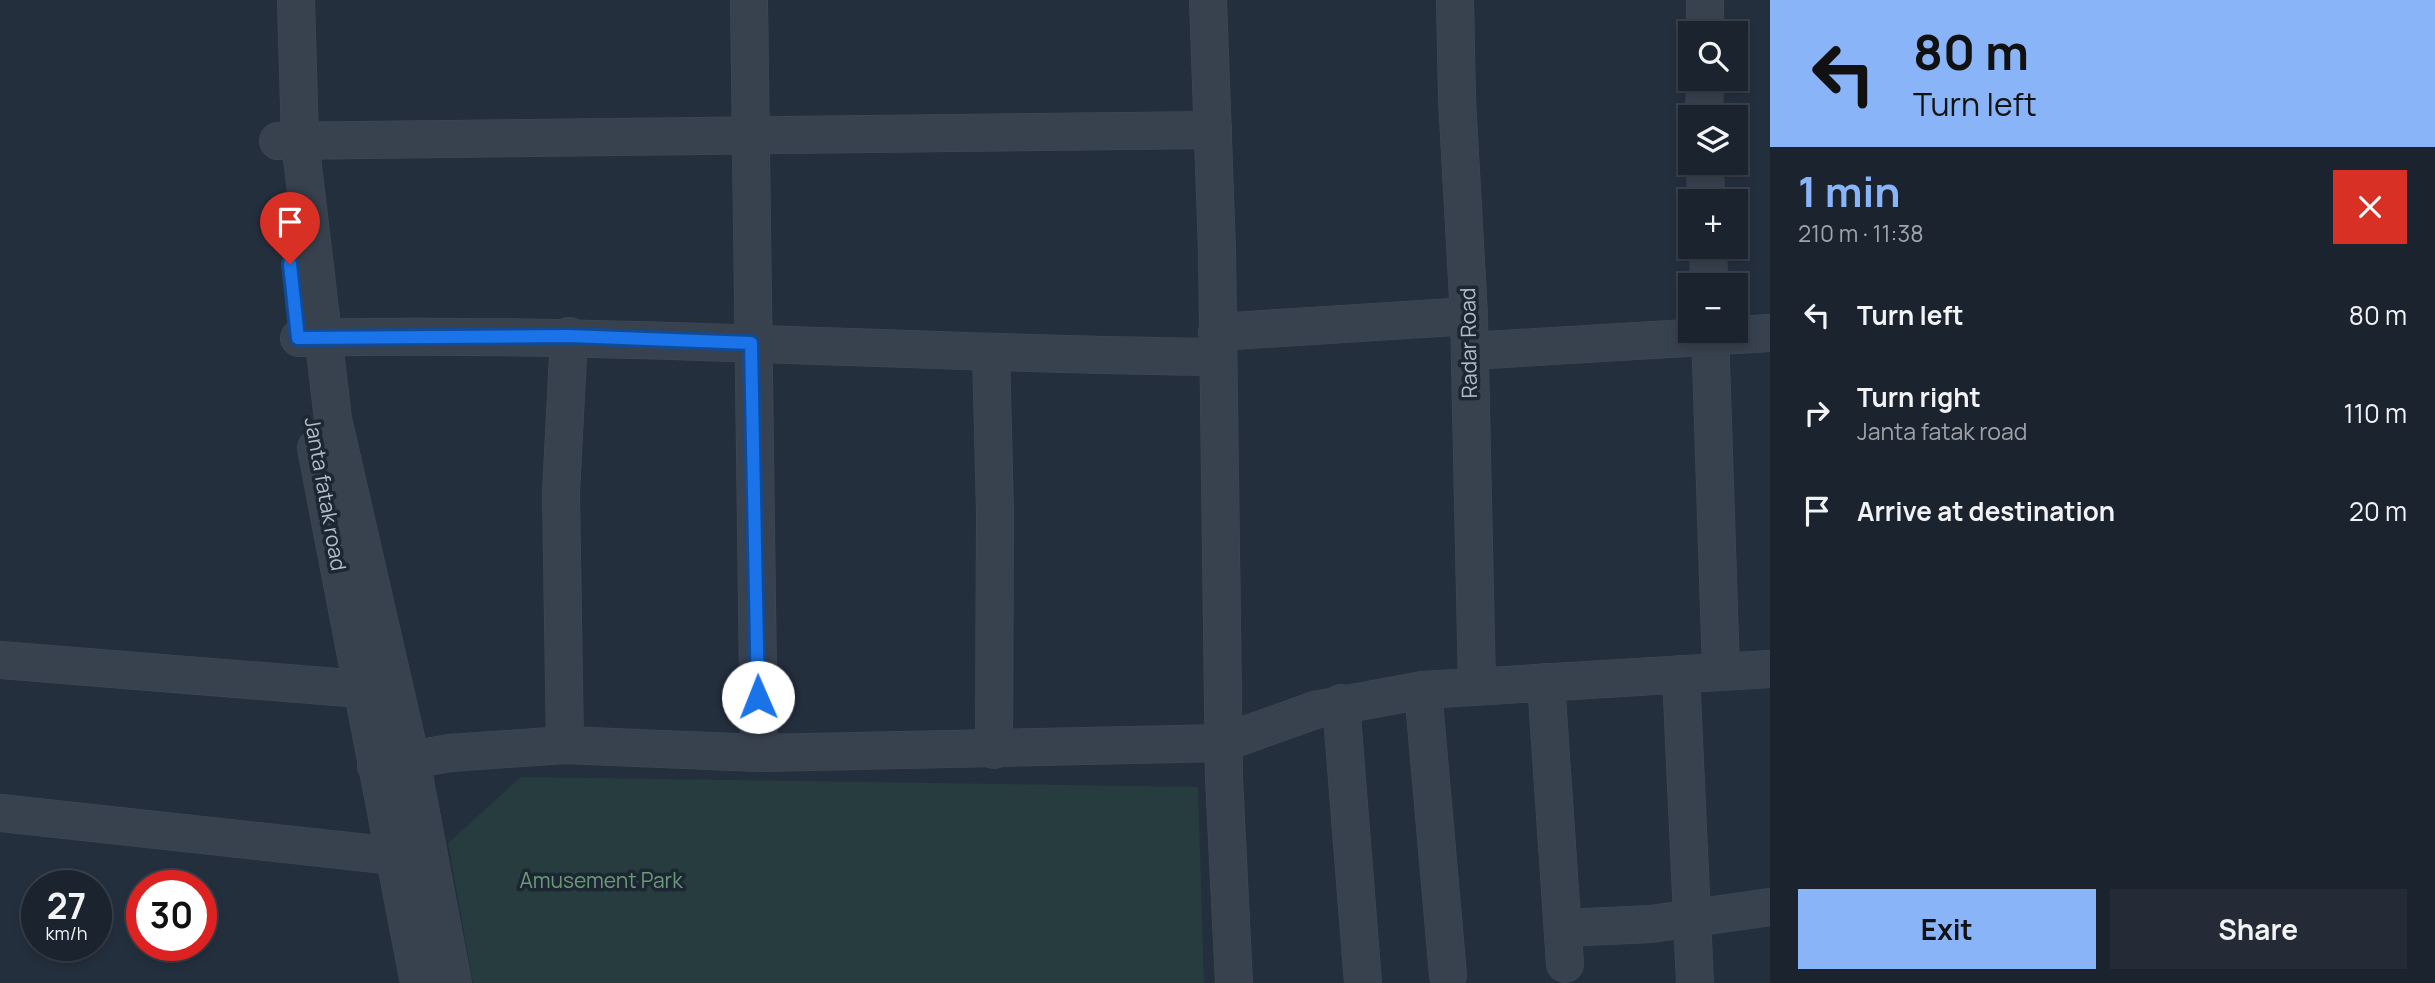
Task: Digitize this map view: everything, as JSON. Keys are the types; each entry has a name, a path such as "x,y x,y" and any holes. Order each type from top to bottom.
{"street":[{"name":"Janta fatak road","path":"274,0 310,338 361,689 393,763 394,856 419,983"},
{"path":"296,0 289,141 1213,130"},
{"path":"749,0 753,137 751,343 759,753"},
{"path":"1208,0 1218,344 1223,743 1234,983"},
{"name":"Radar Road","path":"1455,0 1457,99 1469,333 1476,686"},
{"path":"1705,0 1705,21"},
{"path":"453,983 393,763 333,419 310,338 569,336 991,352 1469,333 1678,333"},
{"path":"1748,333 1770,333"},
{"path":"565,745 561,493 569,336"},
{"path":"1711,343 1721,671"},
{"path":"991,352 995,512 994,750"},
{"path":"0,660 361,689"},
{"path":"393,763 450,753 565,745 759,753 1223,743 1341,703 1423,690 1770,669"},
{"path":"1681,674 1695,983"},
{"path":"1546,682 1565,964"},
{"path":"1423,690 1448,975"},
{"path":"1341,703 1363,983"},
{"path":"0,813 394,856"},
{"path":"1563,929 1693,919 1770,907"}],"green space":[{"name":"Amusement Park","path":"521,777 1198,787 1204,983 473,983 448,843"}],"route":[{"path":"290,264 298,338 569,336 751,343 758,697"}]}
